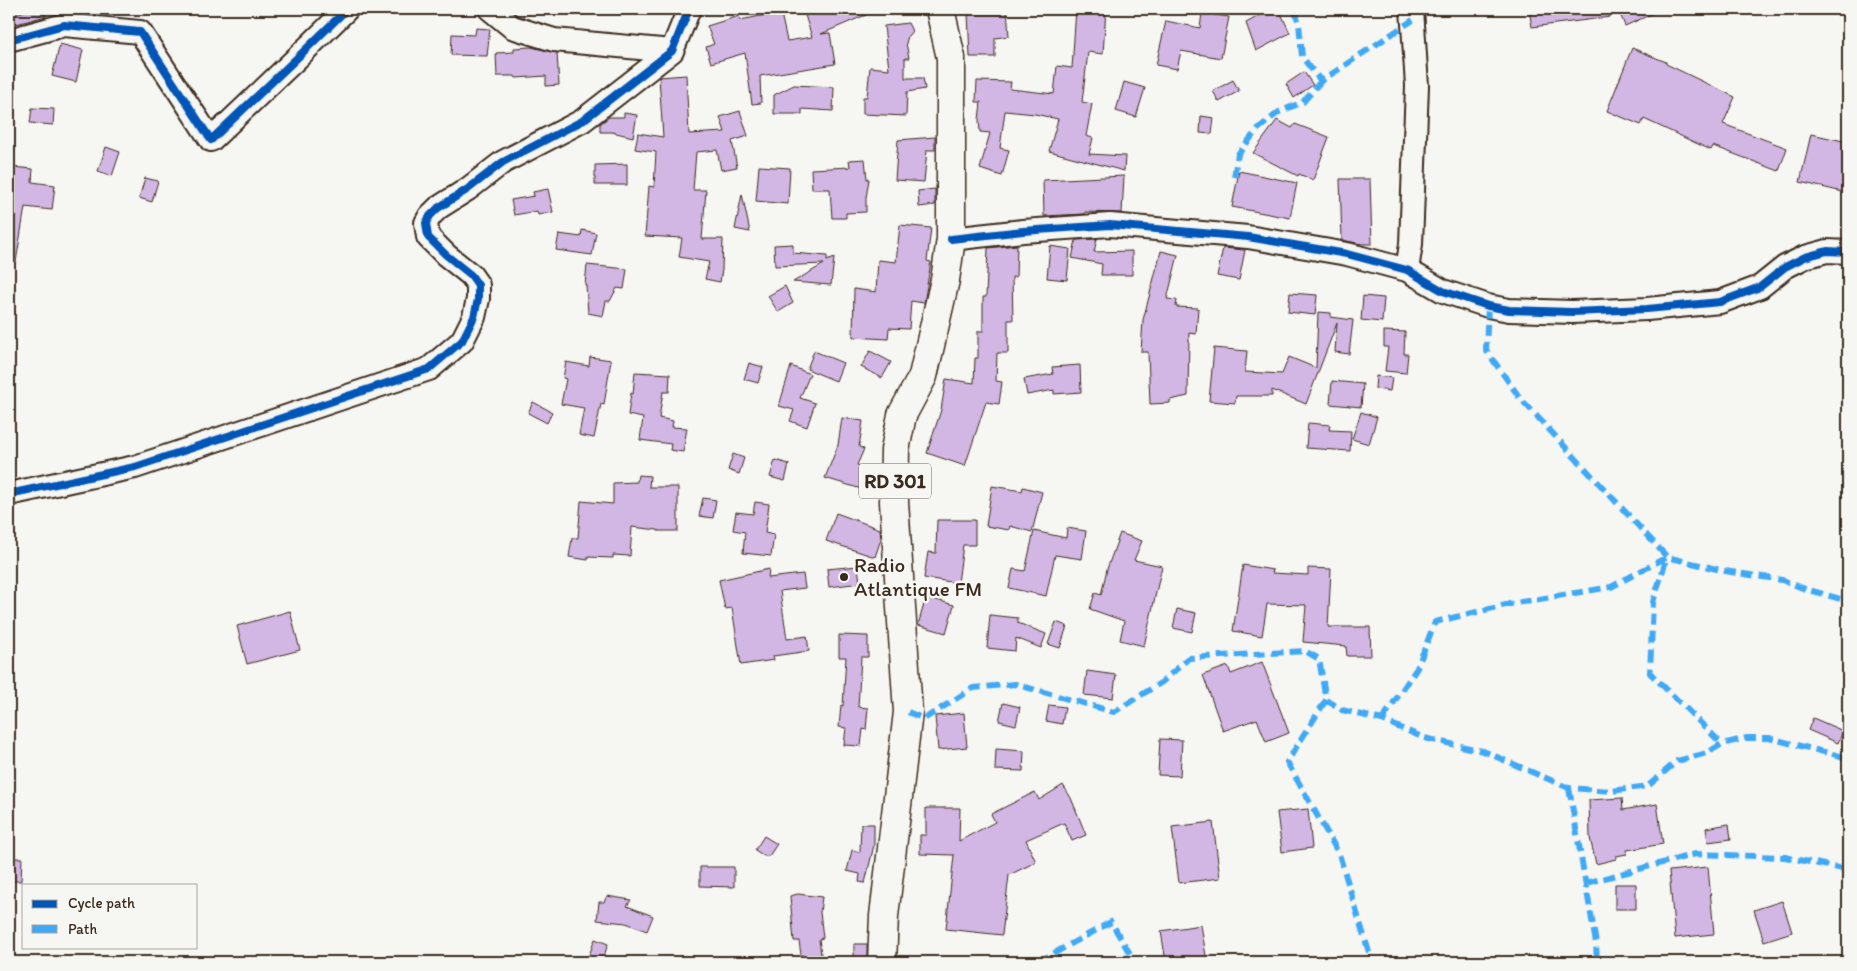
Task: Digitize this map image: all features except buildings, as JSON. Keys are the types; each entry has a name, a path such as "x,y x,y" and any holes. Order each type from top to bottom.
{"main road":[{"name":"RD 301","path":"882,962 884,916 908,712 894,502 895,450 902,415 923,376 945,280 951,239 951,58 940,9"}],"street":[{"path":"9,40 64,25 140,32 211,140 347,9"},
{"path":"490,9 512,27 554,40 672,51"},
{"path":"9,494 134,467 429,369 462,341 474,317 478,299 478,285 471,275 446,255 428,237 426,223 430,216 438,208 468,189 503,162 582,121 672,51 689,9"},
{"path":"1407,270 1411,244 1417,86 1412,9"},
{"path":"951,239 1023,231 1110,225 1248,237 1347,254 1407,270 1443,291 1488,306 1509,310 1572,312 1647,309 1720,302 1760,287 1785,267 1805,257 1827,251 1848,252"}],"marked path":[{"path":"1294,9 1299,23 1302,57 1321,81 1413,20"},
{"path":"1234,177 1238,154 1258,129 1279,112 1303,102 1321,81"},
{"path":"1488,306 1486,350 1520,398 1667,557 1725,571 1782,580 1805,589 1848,601"},
{"path":"1382,720 1417,668 1435,622 1510,604 1611,587 1667,557 1653,602 1650,673 1722,744"},
{"path":"908,712 924,719 973,688 1015,684 1114,712 1162,682 1189,658 1305,651 1319,659 1326,700 1342,710 1382,720 1424,738 1483,751 1569,788 1612,791 1648,786 1677,761 1707,753 1722,744 1747,738 1769,738 1844,757 1848,762"},
{"path":"1326,700 1287,762 1339,854 1372,962"},
{"path":"1569,788 1596,943 1597,962"},
{"path":"1586,883 1696,854 1785,857 1848,870"},
{"path":"1038,962 1111,922 1135,962"}],"cycle path":[{"path":"9,40 64,25 140,32 211,140 347,9"},
{"path":"9,494 135,467 429,369 462,341 474,317 478,299 478,285 471,275 446,255 428,237 426,223 430,216 438,208 468,189 503,162 582,121 672,51 689,9"},
{"path":"951,239 1023,231 1110,225 1248,237 1347,254 1407,270 1443,291 1488,306 1509,310 1572,312 1647,309 1720,302 1760,287 1785,267 1805,257 1827,251 1848,252"}],"place":[{"name":"Radio Atlantique FM","path":"844,577"}]}
